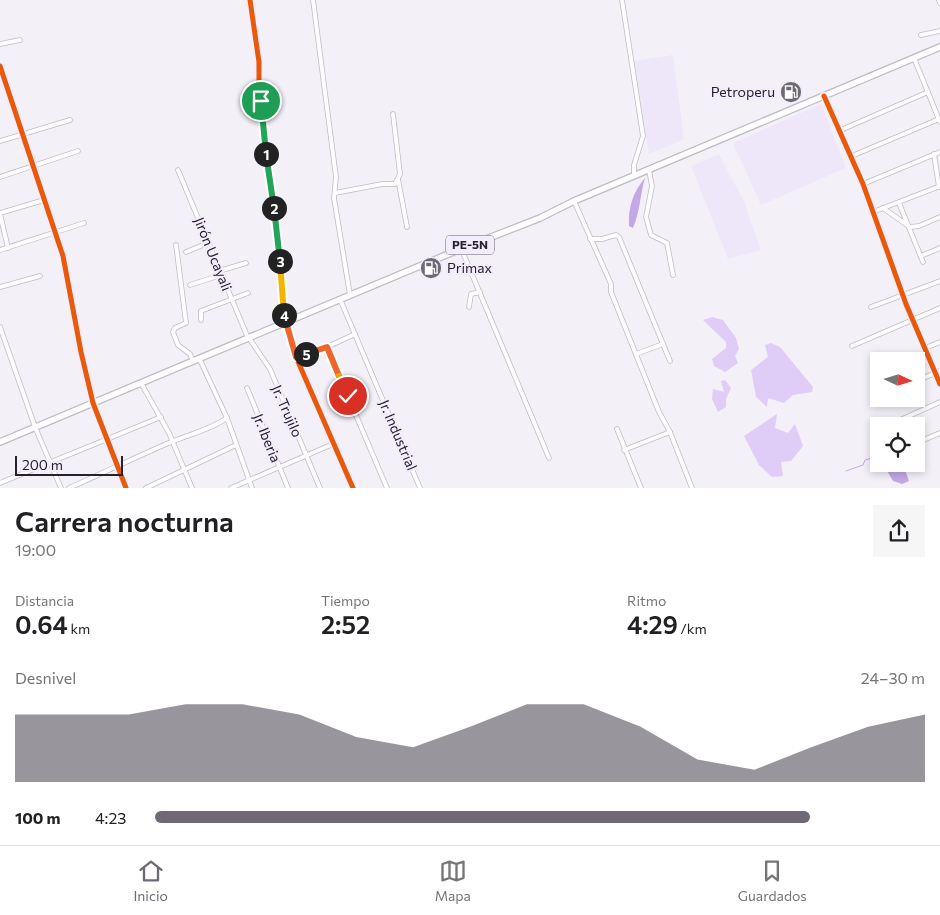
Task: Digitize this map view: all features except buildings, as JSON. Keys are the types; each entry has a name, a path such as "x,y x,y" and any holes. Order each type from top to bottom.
{"highway":[{"name":"PE-5N","path":"0,442 461,248 535,220 574,201 940,47"}],"street":[{"path":"250,0 259,62 259,84 280,254 286,323 296,357 353,488"},
{"path":"313,0 336,177 335,193 350,295"},
{"path":"622,0 643,136 634,165 634,176"},
{"path":"921,35 940,31"},
{"path":"0,44 20,40"},
{"path":"852,156 939,121 914,58"},
{"path":"0,66 63,256 81,352 94,403 106,440 126,488"},
{"path":"841,130 928,92"},
{"path":"824,96 852,156 912,319 938,372 940,384"},
{"path":"335,193 382,184 395,184 400,174 393,114"},
{"path":"0,141 70,120"},
{"path":"0,177 78,151"},
{"path":"863,184 940,152"},
{"path":"873,212 940,187 934,154"},
{"name":"Jirón Ucayali","path":"178,170 248,338"},
{"path":"649,170 652,186 646,217 651,235 666,243 673,275"},
{"path":"398,179 407,227"},
{"path":"8,248 0,214 44,200"},
{"path":"574,201 610,284 611,292 659,412 670,432 692,488"},
{"path":"899,202 923,262"},
{"path":"882,208 910,227 919,226 940,217"},
{"path":"0,250 84,223"},
{"path":"590,239 602,240 616,235 619,237 670,361"},
{"path":"186,252 208,243"},
{"path":"176,245 186,323 174,328 172,332 178,345 196,360 227,418 252,488"},
{"path":"461,248 549,458"},
{"path":"921,256 940,248"},
{"path":"190,286 246,263"},
{"path":"0,287 40,276"},
{"path":"871,307 940,281"},
{"path":"469,307 470,293 480,292"},
{"path":"201,320 202,311 248,293"},
{"name":"Jr. Industrial","path":"340,299 420,488"},
{"path":"852,346 940,308"},
{"path":"0,327 35,427 61,488"},
{"path":"296,357 327,347 355,334"},
{"name":"Jr. Trujilo","path":"248,338 270,369 320,488"},
{"path":"925,348 940,342"},
{"path":"636,354 663,344"},
{"path":"327,347 387,488"},
{"path":"925,377 938,372"},
{"path":"141,383 173,441 192,488"},
{"name":"Jr. Iberia","path":"247,388 288,488"},
{"path":"905,417 940,402"},
{"path":"0,483 161,417"},
{"path":"69,488 118,468 173,441 216,426 227,418"},
{"path":"617,429 640,488"},
{"path":"624,450 670,432"},
{"path":"925,439 940,433"},
{"path":"231,488 333,444"},
{"path":"146,488 236,445"}],"shaded area":[{"path":"673,55 684,139 649,154 634,61"},
{"path":"821,104 846,168 761,205 733,143"},
{"path":"719,154 744,202 761,250 728,259 691,166"},
{"path":"645,178 633,228 629,226 630,206 634,194"},
{"path":"712,317 723,320 736,338 739,349 735,356 738,363 725,372 714,366 712,359 726,348 726,342 703,320"},
{"path":"771,343 780,347 813,387 812,392 793,395 784,403 768,398 767,407 756,397 751,370 768,357 765,345"},
{"path":"725,380 731,388 726,399 726,407 718,412 712,399 713,389 724,392 721,381"},
{"path":"777,414 775,428 788,433 795,424 803,446 791,461 781,462 783,476 772,477 759,465 744,436"},
{"path":"888,472 906,472 909,481 902,484 893,481"}],"waterway":[{"path":"846,471 863,465 865,460 870,459"}],"cycle path":[{"path":"250,0 259,62 259,84 280,254 285,323 296,357 353,488"},
{"path":"0,66 63,256 81,352 93,403 126,488"},
{"path":"824,96 863,184 906,304 940,384"}],"place":[{"name":"Petroperu","path":"791,92"},
{"name":"Primax","path":"431,268"}],"route":[{"path":"261,101 280,254 283,306 290,340 296,357 327,347 348,396"}]}
